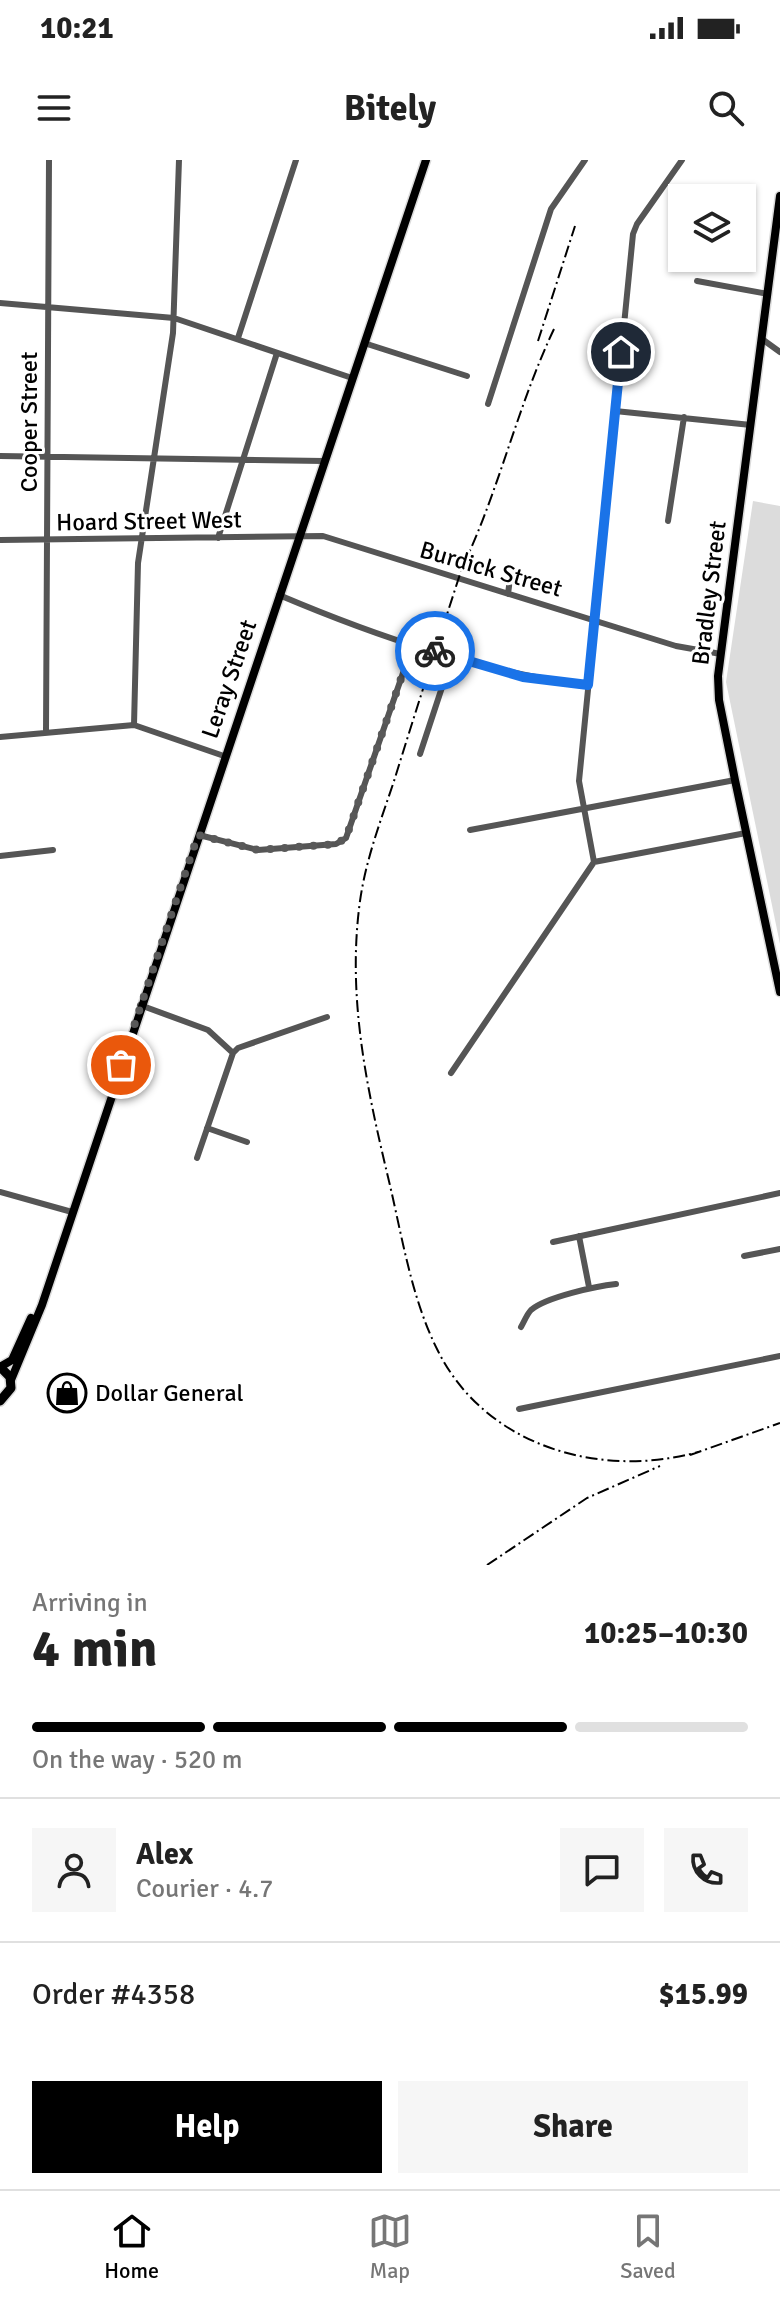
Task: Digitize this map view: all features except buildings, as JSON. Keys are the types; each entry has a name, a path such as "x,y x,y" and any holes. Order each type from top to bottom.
{"highway":[{"path":"0,1367 11,1380 8,1396 0,1401"}],"main road":[{"name":"Leray Street","path":"41,1300 426,160"},
{"name":"Bradley Street","path":"780,196 721,654 719,700 780,992"},
{"path":"0,1367 14,1356 41,1300"},
{"path":"11,1380 41,1300"}],"street":[{"name":"Cooper Street","path":"46,732 49,160"},
{"path":"134,725 137,589 174,318 179,160"},
{"path":"238,338 296,160"},
{"path":"488,404 551,209 585,160"},
{"path":"594,862 579,781 633,234 682,160"},
{"path":"697,281 768,294"},
{"path":"0,303 174,318 352,378"},
{"path":"762,339 780,352"},
{"path":"364,343 467,376"},
{"path":"218,538 277,353"},
{"path":"615,411 751,425"},
{"path":"668,521 684,417"},
{"path":"0,456 324,461"},
{"name":"Burdick Street","path":"298,536 323,536 595,618 676,646 721,654"},
{"name":"Hoard Street West","path":"0,540 298,536"},
{"path":"508,594 511,571"},
{"path":"279,595 452,657 523,677 588,685"},
{"path":"198,835 258,850 336,844 346,838 413,644"},
{"path":"420,754 452,657"},
{"path":"0,737 134,725 224,756"},
{"path":"470,830 735,780"},
{"path":"451,1073 594,862 746,833"},
{"path":"0,856 53,850"},
{"path":"140,1005 208,1030 233,1053"},
{"path":"197,1158 233,1053 238,1048 327,1017"},
{"path":"207,1128 247,1142"},
{"path":"0,1192 72,1212"},
{"path":"553,1242 780,1193"},
{"path":"579,1236 589,1287"},
{"path":"744,1256 780,1249"},
{"path":"521,1327 536,1308 589,1287 616,1284"},
{"path":"519,1409 780,1356"}],"shaded area":[{"path":"753,501 780,506 780,944 726,682"}],"railway":[{"path":"538,341 575,226"},
{"path":"554,329 462,568 369,860 361,892 356,943 362,1044 373,1111 414,1288 438,1351 459,1384 485,1411 516,1432 550,1448 586,1457 623,1461 661,1459 698,1452"},
{"path":"690,1455 780,1423"},
{"path":"487,1565 587,1498 660,1466"}],"way so far":[{"path":"121,1065 198,835 258,850 336,844 346,838 353,826 413,644 435,651"}],"place":[{"name":"Dollar General","path":"67,1393"}],"route":[{"path":"435,651 523,677 588,685 621,352"}]}
